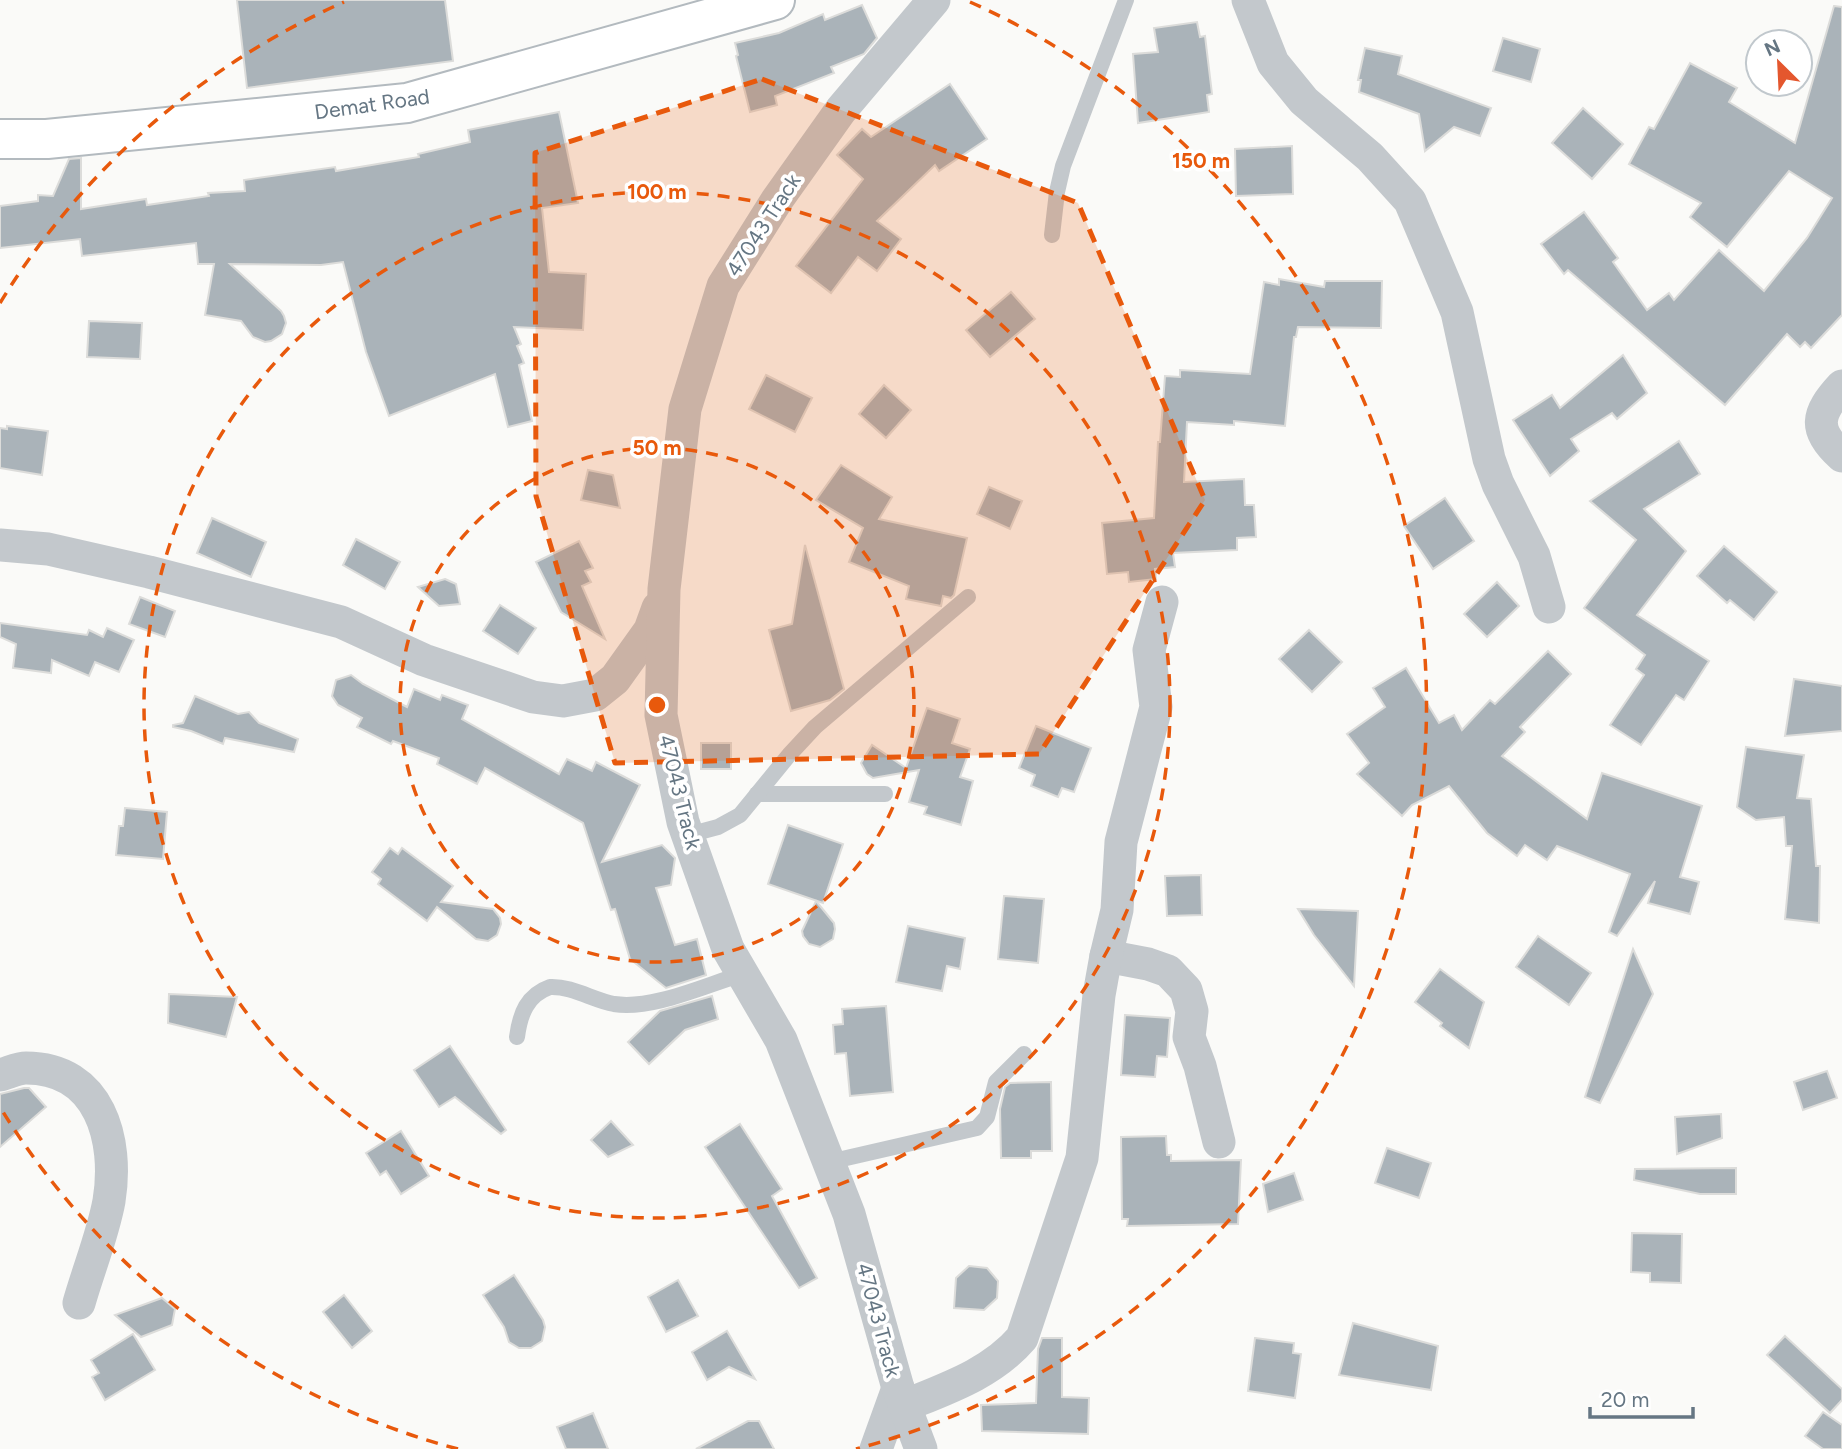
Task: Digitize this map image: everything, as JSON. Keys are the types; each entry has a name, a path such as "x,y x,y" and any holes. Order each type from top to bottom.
{"street":[{"name":"Demat Road","path":"0,139 47,139 407,103 775,0"},
{"name":"47043 Track","path":"921,1449 902,1396 849,1214 781,1040 728,949 683,822 661,715 664,589 685,409 723,286 777,200 841,110 934,0"},
{"path":"1248,0 1273,63 1304,101 1370,157 1410,201 1457,312 1489,458 1498,484 1534,556 1549,607"},
{"path":"1842,386 1830,399 1820,422 1821,433 1827,443 1842,456"},
{"path":"0,545 48,549 341,622 424,660 533,697 563,701 595,695 615,678 650,630 664,589"},
{"path":"876,1449 902,1396 974,1377 1012,1351 1023,1338 1082,1158 1106,956 1117,910 1121,842 1156,707 1149,650 1162,602"},
{"path":"1106,956 1148,964 1168,971 1186,990 1192,1011 1189,1037 1200,1066 1219,1142"},
{"path":"0,1074 25,1068 56,1073 84,1086 107,1126 111,1161 108,1201 79,1303"}],"lane":[{"path":"1052,235 1063,166 1126,0"},
{"path":"688,835 718,827 740,815 815,727 968,597"},
{"path":"757,794 885,794"},
{"path":"517,1037 524,1007 543,989 550,987 617,1004 631,1004 651,1002 743,974"},
{"path":"829,1162 977,1128 987,1117 996,1082 1024,1054"}],"highlighted area":[{"path":"762,79 1078,203 1205,500 1039,754 615,763 536,496 535,153"}],"building":[{"path":"237,0 445,0 453,61 247,88"},
{"path":"862,5 877,38 864,54 831,67 834,73 775,96 777,105 750,112 735,43 779,33 823,14 825,20"},
{"path":"1834,6 1842,7 1842,315 1811,348 1805,342 1800,347 1787,334 1725,405 1568,270 1564,274 1541,244 1584,212 1618,258 1613,262 1647,310 1669,293 1674,300 1719,250 1764,291 1807,238 1832,198 1789,171 1727,247 1690,217 1701,203 1629,164 1649,127 1654,129 1690,63 1737,88 1729,102 1795,143 1808,98 1814,98 1814,76"},
{"path":"1197,22 1200,37 1205,36 1212,94 1207,95 1209,112 1138,123 1133,54 1158,52 1154,28"},
{"path":"1503,38 1540,49 1531,82 1493,71"},
{"path":"1365,48 1402,56 1398,74 1491,108 1480,136 1454,127 1425,151 1419,114 1359,92 1361,80 1358,80"},
{"path":"950,84 987,139 939,171 935,165 877,221 901,239 877,271 858,257 831,293 796,266 863,179 837,155 862,129 871,137"},
{"path":"1583,108 1623,144 1592,179 1552,143"},
{"path":"559,112 578,203 542,208 549,272 586,274 583,330 514,327 521,344 517,346 524,363 519,365 532,421 508,427 495,374 389,416 366,352 343,262 321,265 230,264 284,316 286,323 282,334 265,342 253,337 241,321 205,315 214,264 198,264 196,243 82,256 80,239 0,248 0,206 38,201 38,195 53,196 69,159 81,158 81,209 146,199 147,205 209,196 208,193 245,191 244,180 335,167 336,171 419,157 418,154 470,142 468,130"},
{"path":"1292,146 1293,194 1236,196 1235,149"},
{"path":"1279,279 1324,287 1325,281 1382,281 1381,328 1298,327 1294,337 1285,426 1234,421 1234,425 1187,422 1184,482 1244,479 1245,505 1254,505 1256,537 1237,538 1237,550 1173,553 1175,567 1155,569 1156,579 1129,582 1128,572 1107,574 1102,523 1154,518 1165,376 1180,377 1180,370 1250,374 1264,282 1279,285"},
{"path":"1011,292 1035,319 990,357 966,330"},
{"path":"89,321 142,323 140,359 87,357"},
{"path":"1623,355 1647,393 1617,419 1612,413 1571,439 1579,451 1550,476 1513,420 1552,395 1560,408"},
{"path":"766,375 812,398 795,432 749,409"},
{"path":"884,385 911,410 886,438 859,414"},
{"path":"7,426 48,431 42,475 0,468 0,428 7,429"},
{"path":"1679,441 1700,474 1644,509 1686,551 1637,615 1709,661 1684,700 1676,695 1641,745 1610,725 1644,675 1636,669 1645,655 1584,608 1636,540 1590,501"},
{"path":"841,465 892,497 879,519 967,538 954,595 951,598 943,596 941,606 906,599 909,586 849,562 863,528 816,500"},
{"path":"588,470 613,475 620,508 581,500"},
{"path":"989,487 1022,501 1010,529 977,514"},
{"path":"1445,498 1474,541 1433,569 1404,526"},
{"path":"212,518 266,542 251,577 197,553"},
{"path":"356,539 400,562 385,589 343,565"},
{"path":"579,541 593,568 585,571 591,582 582,586 605,639 561,612 536,562"},
{"path":"805,545 844,689 830,700 791,711 769,630 792,624"},
{"path":"1724,546 1777,592 1754,620 1730,600 1727,603 1697,576"},
{"path":"445,579 456,584 460,604 439,606 418,587"},
{"path":"1497,582 1519,606 1487,637 1464,614"},
{"path":"140,597 175,611 165,637 129,624"},
{"path":"500,605 536,628 518,654 483,631"},
{"path":"0,623 87,635 89,630 103,637 107,628 134,640 119,672 95,662 89,676 52,660 51,673 13,668 16,644 0,637"},
{"path":"1309,630 1342,662 1312,692 1279,659"},
{"path":"1548,651 1571,674 1520,727 1525,732 1502,756 1587,819 1602,773 1702,806 1680,877 1699,882 1690,914 1648,903 1655,881 1617,936 1609,932 1630,874 1557,846 1547,860 1525,845 1517,856 1487,833 1449,786 1412,805 1402,816 1357,774 1369,763 1347,734 1385,707 1373,688 1406,668 1439,723 1454,715 1462,730 1490,700 1495,704"},
{"path":"351,675 407,707 414,689 440,700 442,695 468,705 462,719 559,774 567,759 592,771 596,762 640,785 602,862 662,845 675,858 671,885 656,888 675,945 697,939 706,975 666,988 630,959 615,909 611,910 583,823 485,768 477,784 437,764 439,758 393,741 391,744 357,727 362,718 338,705 332,696 336,680"},
{"path":"1794,679 1842,686 1842,731 1785,736"},
{"path":"195,696 238,714 249,712 259,723 298,739 294,752 225,738 223,744 173,727 183,723"},
{"path":"927,708 960,719 952,743 970,749 960,777 973,781 961,825 924,814 927,807 909,802 919,770 873,778 867,774 861,763 872,745 906,768"},
{"path":"1036,726 1091,748 1074,792 1062,788 1058,797 1031,786 1035,775 1019,768"},
{"path":"701,743 731,743 731,769 701,769"},
{"path":"1746,747 1804,755 1797,798 1811,799 1816,866 1820,866 1819,923 1785,919 1792,846 1786,846 1784,817 1756,820 1737,807"},
{"path":"125,808 167,812 163,859 116,855 119,826 123,826"},
{"path":"788,825 843,844 823,903 768,884"},
{"path":"390,848 398,854 402,848 453,886 441,902 493,909 501,924 497,935 488,941 476,939 437,907 427,921 378,884 381,879 372,872"},
{"path":"1201,875 1202,915 1167,916 1165,876"},
{"path":"1004,896 1044,899 1038,963 998,959"},
{"path":"816,901 834,923 835,929 833,939 820,947 809,944 802,931"},
{"path":"1298,909 1358,911 1354,986 1314,935"},
{"path":"908,926 965,938 960,969 947,966 942,991 896,982"},
{"path":"1538,936 1591,973 1569,1005 1516,967"},
{"path":"1633,949 1653,994 1600,1103 1585,1097"},
{"path":"1440,969 1484,1002 1469,1048 1415,1002"},
{"path":"169,994 237,997 226,1037 168,1023"},
{"path":"712,996 718,1019 685,1030 649,1064 628,1042 660,1011"},
{"path":"886,1006 893,1092 850,1096 846,1053 835,1054 833,1025 843,1024 842,1009"},
{"path":"1125,1015 1170,1018 1167,1057 1157,1056 1155,1077 1121,1075"},
{"path":"450,1046 506,1130 501,1134 455,1097 439,1107 414,1070"},
{"path":"1827,1071 1837,1098 1803,1110 1794,1082"},
{"path":"1051,1082 1052,1151 1031,1151 1031,1158 1001,1158 1000,1109 1005,1087 1010,1083"},
{"path":"29,1088 46,1107 0,1147 0,1094"},
{"path":"1721,1114 1722,1138 1677,1154 1675,1117"},
{"path":"611,1121 633,1145 608,1157 591,1140"},
{"path":"740,1124 782,1189 772,1196 817,1278 799,1288 705,1147"},
{"path":"401,1131 429,1176 401,1194 386,1171 380,1175 366,1153"},
{"path":"1166,1136 1167,1155 1171,1155 1171,1161 1241,1160 1238,1224 1127,1226 1128,1219 1122,1219 1121,1137"},
{"path":"1387,1148 1431,1163 1419,1198 1375,1183"},
{"path":"1736,1168 1736,1194 1700,1194 1634,1180 1635,1169"},
{"path":"1294,1173 1303,1200 1268,1212 1263,1184"},
{"path":"1632,1233 1682,1234 1681,1283 1650,1282 1650,1273 1631,1272"},
{"path":"969,1266 987,1268 998,1281 997,1298 984,1310 954,1308 956,1278"},
{"path":"514,1275 545,1327 542,1341 531,1348 519,1348 509,1342 504,1327 483,1295"},
{"path":"678,1280 698,1316 666,1332 648,1297"},
{"path":"344,1295 372,1331 352,1348 323,1312"},
{"path":"162,1298 175,1309 172,1325 141,1337 115,1315"},
{"path":"1353,1323 1438,1346 1431,1390 1339,1375"},
{"path":"727,1331 755,1379 729,1367 707,1380 692,1352"},
{"path":"133,1334 155,1370 105,1400 92,1377 99,1373 91,1360"},
{"path":"1785,1336 1842,1389 1842,1400 1830,1413 1767,1355"},
{"path":"1042,1338 1062,1338 1062,1397 1089,1398 1088,1434 982,1431 981,1405 1036,1403 1038,1349"},
{"path":"1255,1338 1294,1343 1293,1353 1301,1354 1295,1398 1248,1391"},
{"path":"1823,1412 1842,1425 1842,1449 1823,1449 1805,1436"},
{"path":"593,1413 608,1449 566,1449 557,1427"},
{"path":"748,1421 759,1421 774,1449 696,1449"}]}
